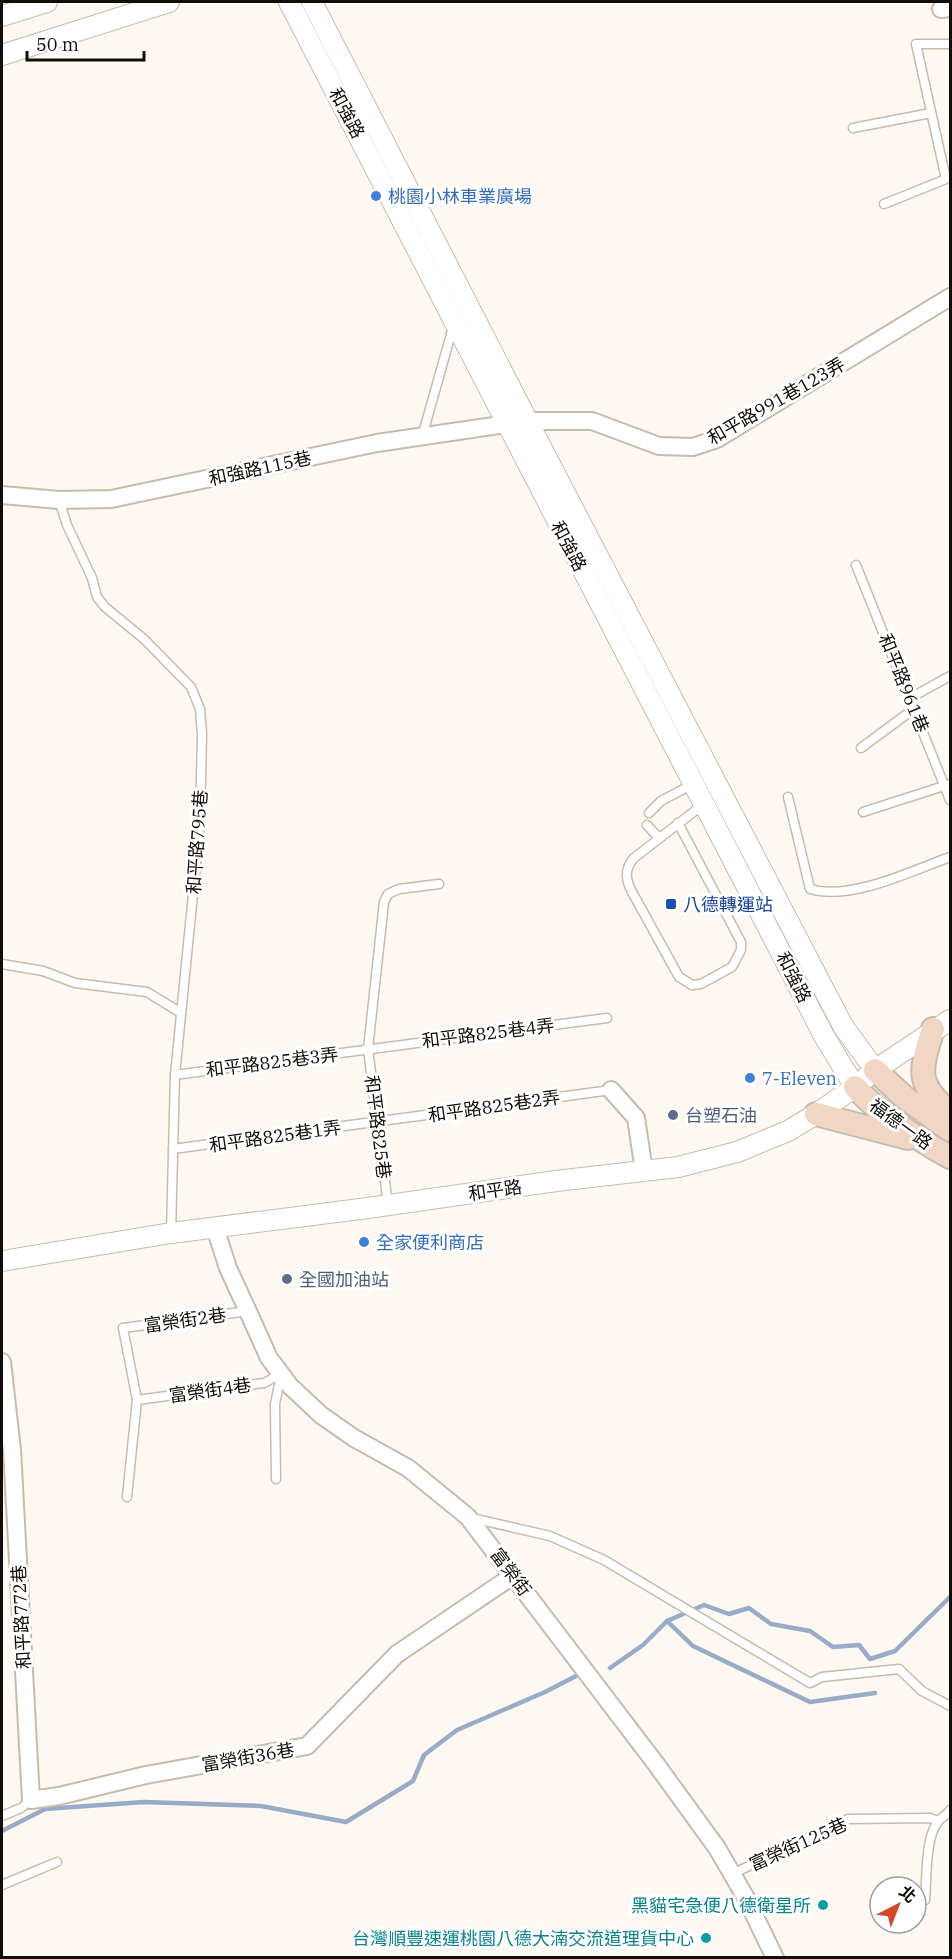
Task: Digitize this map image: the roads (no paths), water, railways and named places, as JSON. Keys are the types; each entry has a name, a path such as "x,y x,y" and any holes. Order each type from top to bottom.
{"main road":[{"path":"942,1024 922,1063 926,1088 934,1099 951,1113"},
{"name":"福德一路","path":"875,1070 904,1097 951,1130"},
{"name":"福德一路","path":"855,1087 875,1108 921,1142 951,1157"},
{"path":"816,1114 921,1142"}],"street":[{"path":"2,16 46,2"},
{"path":"2,55 169,2"},
{"name":"和強路","path":"289,2 455,321 517,423 712,774 843,1026 875,1070"},
{"name":"和強路","path":"312,2 693,784 824,1036 855,1087"},
{"name":"和平路991巷123弄","path":"517,423 592,421 659,446 693,447 717,439 951,297"},
{"name":"和強路115巷","path":"2,495 58,500 111,499 377,443 517,423"},
{"name":"和平路","path":"2,1261 171,1233 556,1181 678,1167 737,1152 788,1131 855,1087 875,1070 942,1024"},
{"path":"611,1090 636,1118 644,1171"},
{"name":"富榮街","path":"215,1228 228,1268 269,1358 290,1386 321,1415 354,1438 408,1468 468,1517 514,1575 717,1848 775,1958"},
{"name":"和平路772巷","path":"2,1362 12,1450 31,1800"},
{"name":"富榮街36巷","path":"31,1800 59,1796 146,1775 307,1746 397,1654 514,1575"}],"lane":[{"path":"884,204 946,179 916,44 951,44"},
{"path":"853,128 931,113"},
{"path":"422,437 455,321"},
{"name":"和平路795巷","path":"58,500 92,578 97,597 105,607 144,639 191,687 200,709 202,735 200,824 175,1075 171,1233"},
{"name":"和平路961巷","path":"856,565 948,785 951,800"},
{"path":"910,698 951,676"},
{"path":"861,748 915,708"},
{"path":"650,813 661,801 712,774"},
{"path":"863,812 948,785"},
{"path":"678,823 741,942 741,950 732,967 701,984 692,985 679,977 628,884 626,875 629,864 661,837 678,823 704,804 722,794"},
{"path":"788,797 810,889 821,892 862,888 951,857"},
{"path":"647,825 656,836 661,837"},
{"name":"和平路825巷","path":"388,1205 368,1049 384,902 388,894 399,889 439,884"},
{"path":"2,964 43,971 75,983 147,992 181,1012"},
{"name":"和平路825巷4弄","path":"368,1049 608,1018"},
{"name":"和平路825巷3弄","path":"175,1075 368,1049"},
{"name":"和平路825巷2弄","path":"377,1122 611,1090"},
{"name":"和平路825巷1弄","path":"173,1149 377,1122"},
{"name":"富榮街2巷","path":"137,1400 123,1328 248,1311"},
{"path":"276,1479 275,1404 281,1374"},
{"name":"富榮街4巷","path":"137,1400 264,1383 281,1374"},
{"path":"127,1497 137,1400"},
{"path":"468,1517 549,1536 604,1560 810,1683 822,1677 899,1669 922,1690 951,1706"},
{"path":"2,1816 21,1808 31,1800"},
{"path":"927,1875 931,1836 938,1821 948,1815 951,1810"},
{"name":"富榮街125巷","path":"732,1874 848,1819 930,1818 938,1821"},
{"path":"2,1885 57,1862"}],"waterway":[{"path":"610,1668 643,1645 667,1621 704,1605 729,1614 749,1608 771,1624 810,1631 833,1647 859,1645 870,1659 895,1651 950,1597"},
{"path":"667,1621 693,1646 810,1702 875,1693"},
{"path":"2,1831 45,1809 144,1802 261,1806 346,1822 413,1781 424,1755 457,1730 576,1676"}],"place":[{"name":"桃園小林車業廣場","path":"376,196"},
{"name":"八德轉運站","path":"671,904"},
{"name":"7-Eleven","path":"750,1078"},
{"name":"台塑石油","path":"673,1115"},
{"name":"全家便利商店","path":"364,1242"},
{"name":"全國加油站","path":"287,1279"},
{"name":"黑貓宅急便八德衛星所","path":"823,1905"},
{"name":"台灣順豐速運桃園八德大湳交流道理貨中心","path":"706,1938"}]}
